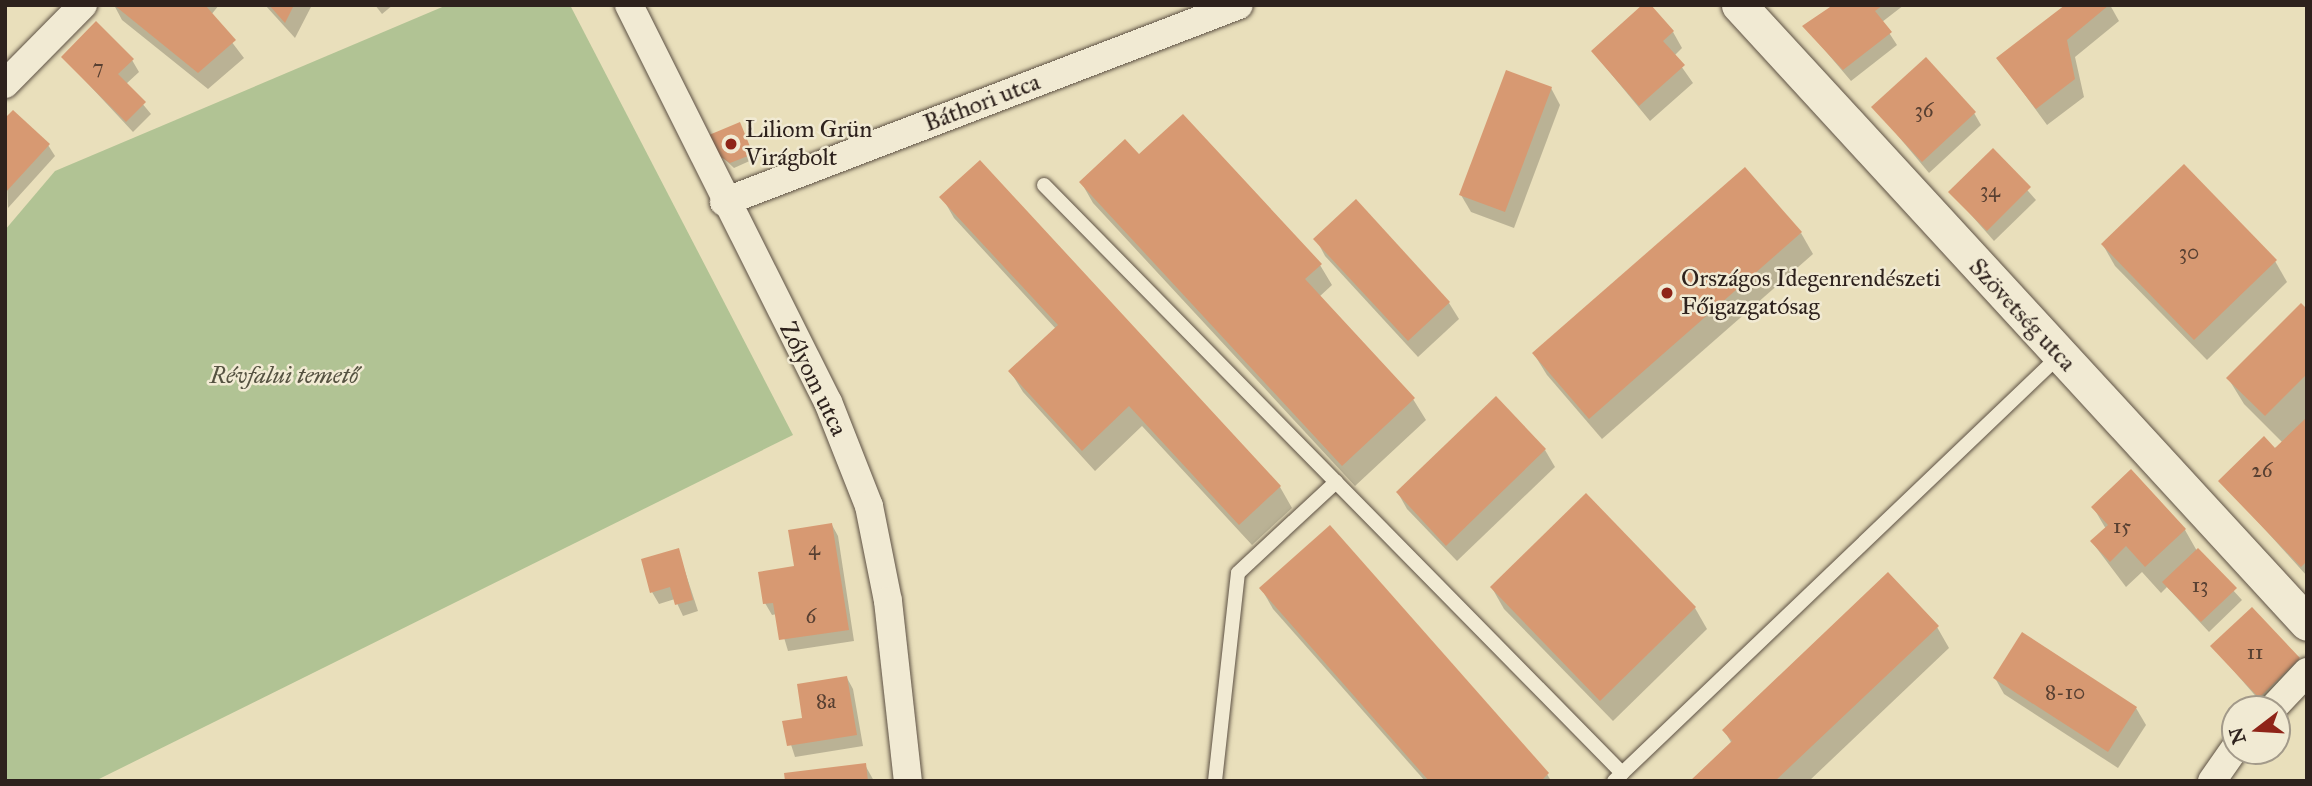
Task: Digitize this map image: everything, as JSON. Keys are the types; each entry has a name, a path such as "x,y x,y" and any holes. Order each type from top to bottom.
{"street":[{"path":"5,83 83,5"},
{"name":"Zólyom utca","path":"628,5 724,202 828,402 869,506 888,601 908,781"},
{"name":"Báthori utca","path":"724,202 1240,5"},
{"name":"Szövetség utca","path":"1739,5 2307,623"},
{"path":"2285,695 2307,672"},
{"path":"2212,781 2223,765"}],"lane":[{"path":"1044,185 1336,482 1618,777 2059,356"},
{"path":"1215,781 1238,573 1336,482"}],"green space":[{"name":"Révfalui temető","path":"447,5 570,5 793,435 95,781 5,781 5,230 55,171"}],"building":[{"path":"114,5 205,5 236,40 198,73"},
{"path":"269,5 294,5 285,23"},
{"path":"1642,5 1651,5 1674,31 1663,41 1685,65 1639,106 1591,51"},
{"path":"1833,5 1883,5 1875,11 1892,32 1843,70 1802,26"},
{"path":"2065,5 2109,5 2067,40 2075,79 2036,109 1996,58"},
{"path":"96,21 134,59 118,74 146,102 126,122 61,57"},
{"path":"1926,57 1976,112 1922,162 1871,107"},
{"path":"1506,70 1552,87 1505,212 1459,195"},
{"path":"13,110 50,144 5,193 5,118"},
{"path":"1183,114 1322,264 1305,279 1415,398 1342,466 1079,182 1125,139 1139,154"},
{"name":"Liliom Grün Virágbolt","path":"740,122 753,154 730,163 718,155 709,135"},
{"path":"1993,148 2031,187 1987,231 1948,192"},
{"path":"980,160 1281,486 1239,525 1129,406 1082,451 1008,371 1058,325 939,197"},
{"path":"2184,164 2277,260 2194,340 2101,244"},
{"name":"Országos Idegenrendészeti Főigazgatósag","path":"1745,167 1802,232 1589,419 1532,353"},
{"path":"1356,199 1450,302 1408,341 1313,239"},
{"path":"2301,303 2307,309 2307,374 2265,416 2226,378"},
{"path":"1496,396 1546,449 1446,546 1396,492"},
{"path":"2307,417 2307,561 2301,567 2218,481 2264,436 2275,448"},
{"path":"2131,469 2186,529 2145,567 2126,546 2110,562 2090,541 2108,525 2091,507"},
{"path":"1586,493 1696,607 1600,701 1490,587"},
{"path":"832,523 849,630 779,640 773,603 763,604 758,572 794,566 788,530"},
{"path":"1330,525 1549,773 1541,781 1429,781 1259,588"},
{"path":"679,548 693,600 675,605 670,587 650,593 641,559"},
{"path":"2198,548 2237,588 2201,622 2162,582"},
{"path":"1888,572 1939,626 1775,781 1690,781 1732,741 1722,730"},
{"path":"2252,607 2300,658 2262,695 2256,695 2210,646"},
{"path":"2022,632 2137,707 2108,752 1993,678"},
{"path":"847,676 857,735 787,746 782,721 802,718 797,684"},
{"path":"866,763 868,781 785,781 784,773"}],"place":[{"name":"Liliom Grün Virágbolt","path":"731,144"},
{"name":"Országos Idegenrendészeti Főigazgatósag","path":"1667,293"}]}
